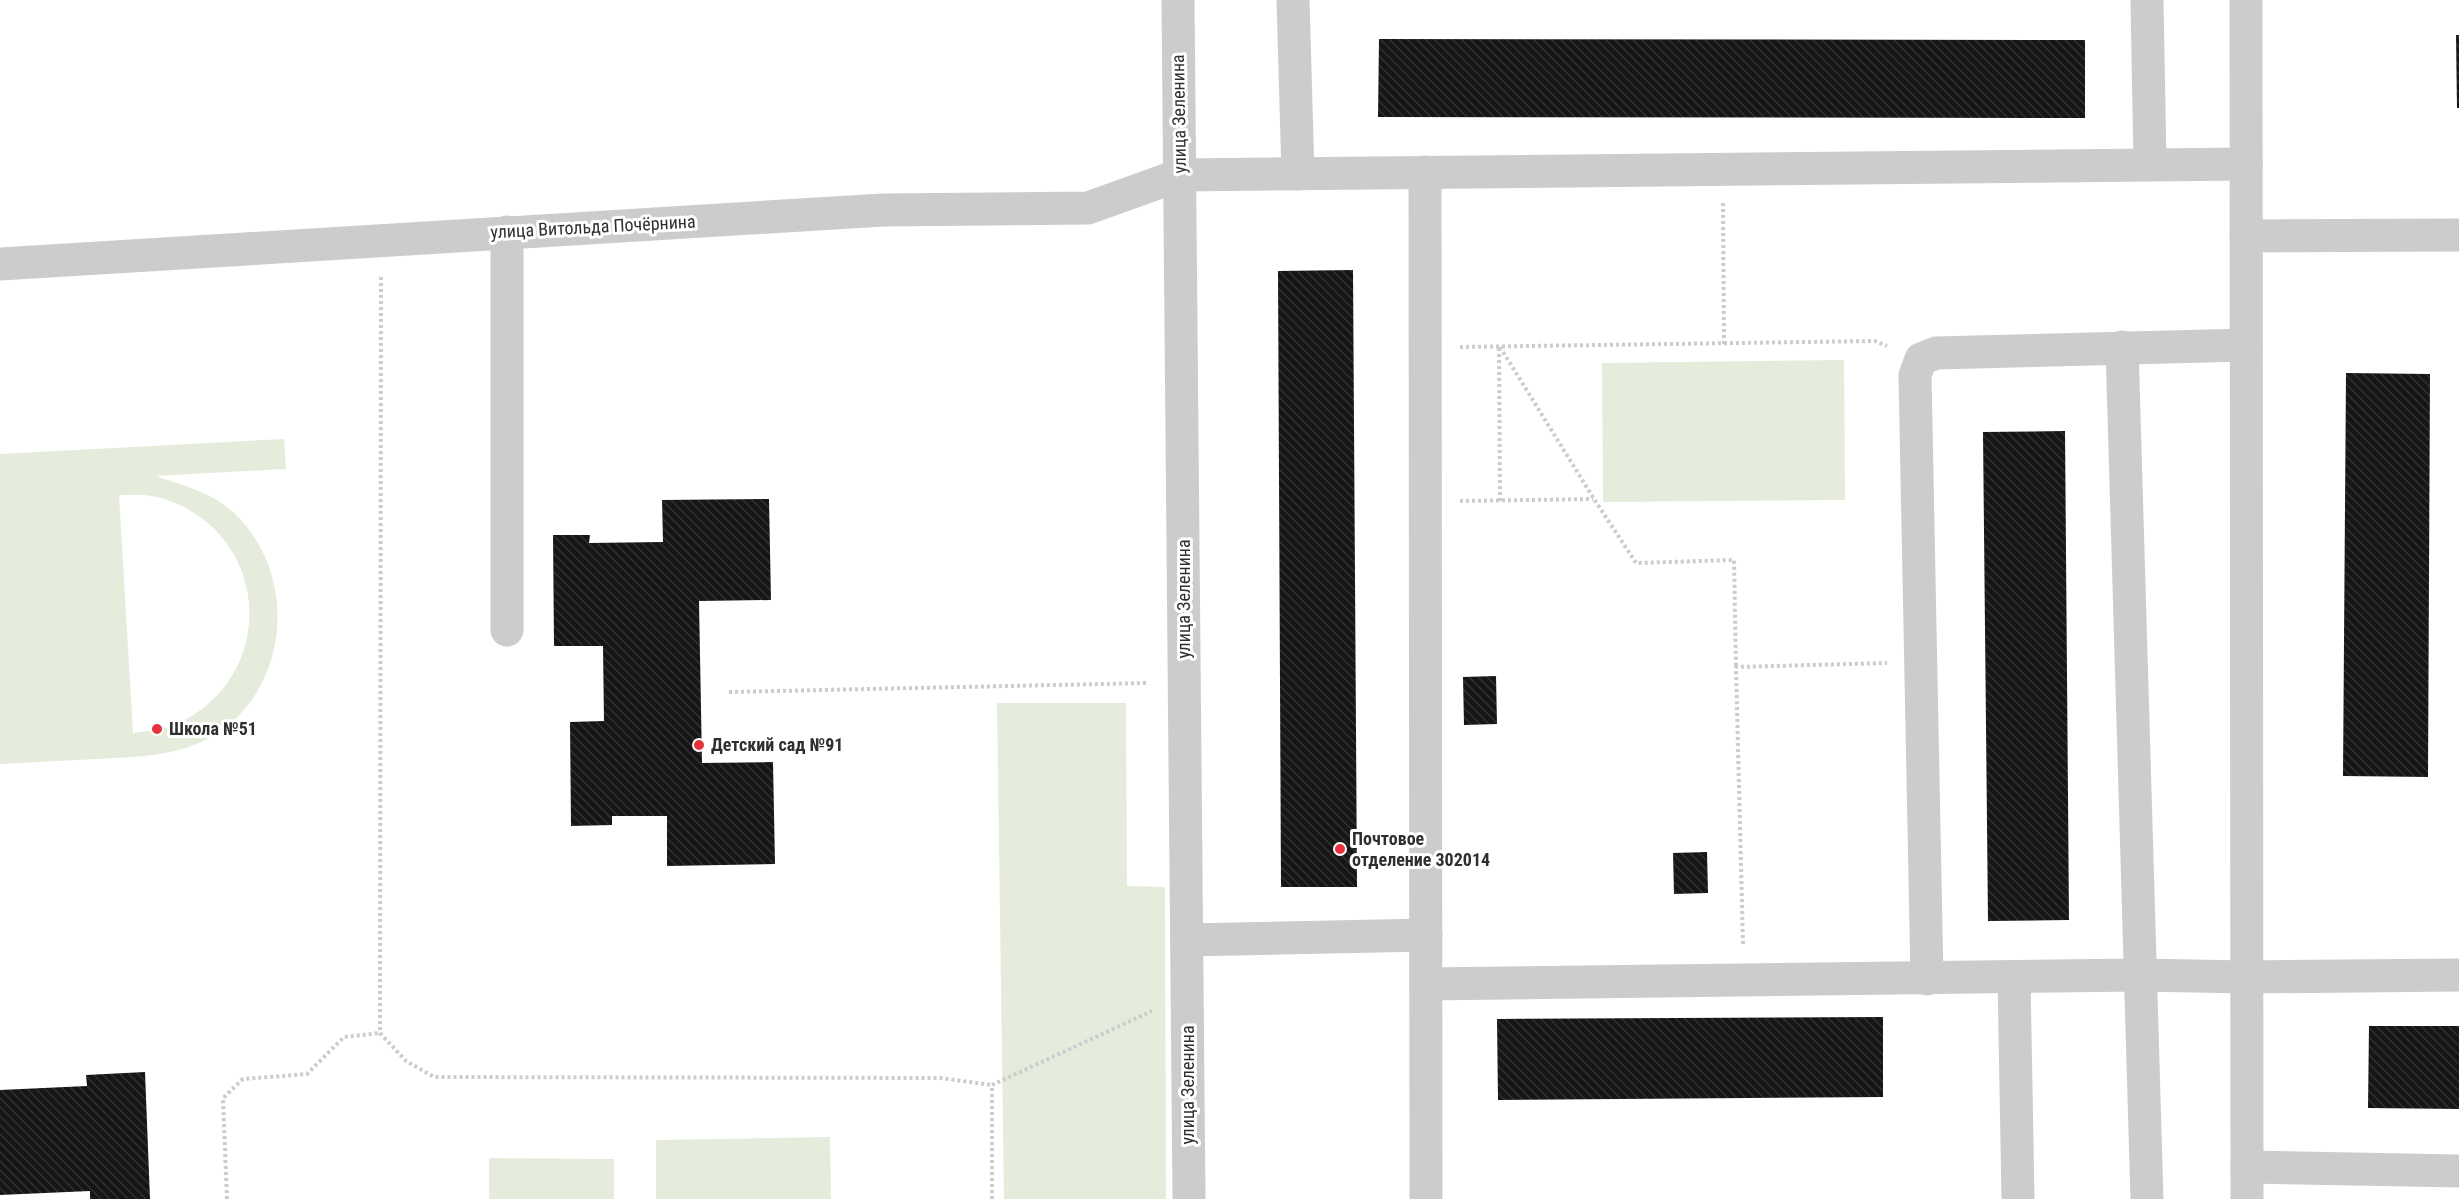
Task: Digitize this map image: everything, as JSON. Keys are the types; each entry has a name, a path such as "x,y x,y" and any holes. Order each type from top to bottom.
{"street":[{"name":"улица Зеленина","path":"1178,0 1189,1199"},
{"path":"1293,0 1298,174"},
{"path":"2147,0 2150,163"},
{"path":"2246,0 2247,1199"},
{"name":"улица Витольда Почёрнина","path":"0,264 883,210 1088,208 1180,175 2150,163 2246,164"},
{"path":"1425,172 1426,1199"},
{"path":"507,232 507,630"},
{"path":"2246,236 2459,235"},
{"path":"1927,979 1915,375 1921,359 1936,353 2246,345"},
{"path":"2122,347 2147,1199"},
{"path":"1187,940 1426,935"},
{"path":"1426,984 2140,975 2459,975"},
{"path":"2014,977 2018,1199"},
{"path":"2247,1167 2459,1171"}],"path":[{"path":"1722,168 1724,344"},
{"path":"381,240 380,1033 406,1061 434,1077 940,1078 992,1085 1187,995"},
{"path":"1425,347 1875,341 1921,359"},
{"path":"1499,346 1636,563 1734,560 1744,981"},
{"path":"1499,346 1500,501"},
{"path":"1426,501 1594,499"},
{"path":"1736,667 1921,663"},
{"path":"729,692 1185,682"},
{"path":"227,1199 223,1098 243,1078 307,1074 344,1037 380,1033"},
{"path":"992,1085 992,1199"}],"green space":[{"path":"1844,360 1845,500 1603,502 1602,363"},
{"path":"284,439 286,469 156,476 197,490 234,513 256,540 270,571 277,604 276,637 268,670 252,699 229,724 199,743 161,754 0,764 0,454","holes":["119,495 159,497 174,502 208,523 230,549 244,578 249,608 247,638 237,667 220,693 196,713 165,728 133,733"]},
{"path":"997,703 1126,703 1127,886 1165,887 1166,1199 1004,1199"},
{"path":"830,1137 831,1199 656,1199 656,1140"},
{"path":"489,1158 614,1159 614,1199 489,1199"}],"building":[{"path":"2456,35 2459,35 2459,108 2457,108"},
{"path":"1379,39 2085,40 2085,118 1378,117"},
{"path":"1353,270 1357,887 1281,887 1278,271"},
{"path":"2346,373 2430,374 2428,777 2343,776"},
{"path":"2065,431 2069,920 1988,921 1983,432"},
{"path":"769,499 771,600 699,601 702,763 773,762 775,864 667,866 667,816 612,816 612,825 571,826 570,722 604,721 603,646 554,646 553,535 590,535 589,543 663,542 662,500"},
{"path":"1496,676 1497,724 1464,725 1463,677"},
{"path":"1707,852 1708,893 1674,894 1673,853"},
{"path":"1883,1017 1883,1097 1498,1100 1497,1019"},
{"path":"2369,1026 2459,1026 2459,1109 2368,1108"},
{"path":"145,1072 150,1199 90,1199 90,1191 0,1195 0,1090 87,1086 86,1075"}],"place":[{"name":"Школа №51","path":"157,729"},
{"name":"Детский сад №91","path":"699,745"},
{"name":"Почтовое отделение 302014","path":"1340,849"}]}
